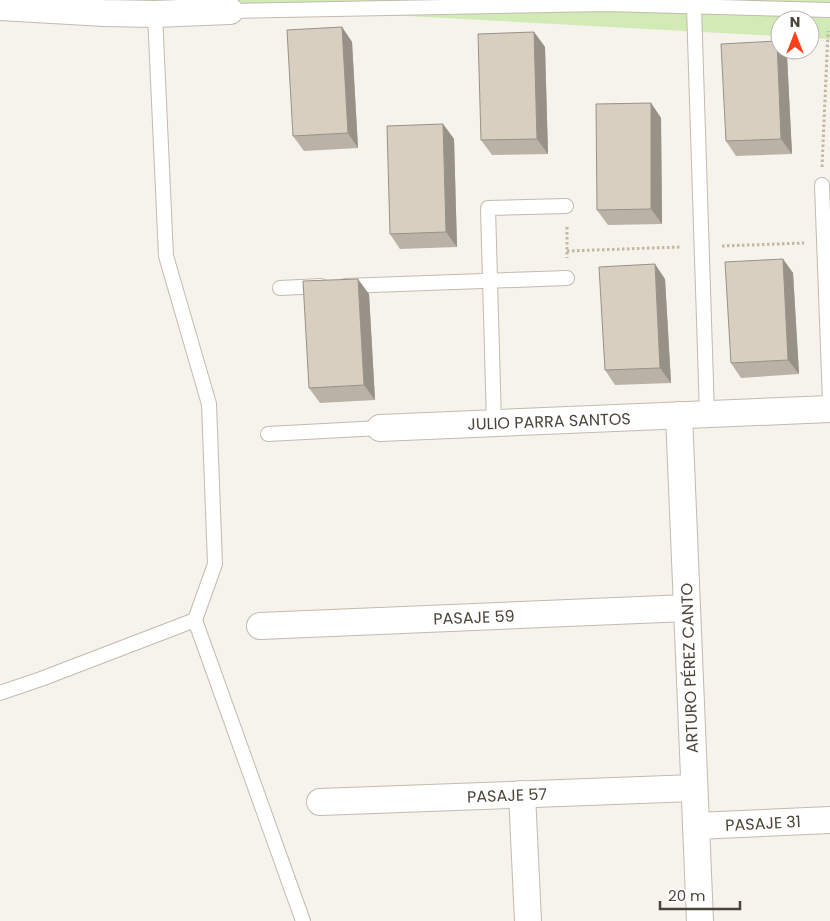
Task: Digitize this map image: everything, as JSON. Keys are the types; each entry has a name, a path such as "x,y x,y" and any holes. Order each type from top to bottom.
{"street":[{"path":"0,7 155,14 230,11"},
{"name":"JULIO PARRA SANTOS","path":"380,428 830,409"},
{"name":"ARTURO PÉREZ CANTO","path":"679,415 700,921"},
{"name":"PASAJE 59","path":"260,626 687,608"},
{"name":"PASAJE 57","path":"320,802 694,788"},
{"path":"522,794 528,921"},
{"name":"PASAJE 31","path":"696,826 830,820"}],"lane":[{"path":"230,11 606,4 829,10"},
{"path":"694,7 707,414"},
{"path":"155,14 166,256 210,404 215,564 195,620 303,921"},
{"path":"822,185 830,402"},
{"path":"494,423 488,208 566,206"},
{"path":"280,288 567,278"},
{"name":"JULIO PARRA SANTOS","path":"268,434 380,428"},
{"path":"0,693 195,620"}],"path":[{"path":"822,185 829,10"},
{"path":"566,206 567,278"}],"green space":[{"path":"107,0 830,0 830,39 820,38 820,10 770,10 770,35"}],"building":[{"path":"342,27 348,133 293,136 287,30"},
{"path":"534,32 537,139 481,140 478,34"},
{"path":"770,41 770,60 778,60 781,139 726,141 721,44"},
{"path":"651,103 651,209 597,210 596,104"},
{"path":"443,124 446,232 390,234 387,126"},
{"path":"783,259 788,360 731,363 725,262"},
{"path":"655,264 660,368 605,370 599,267"},
{"path":"358,279 364,385 309,388 303,281"}]}
